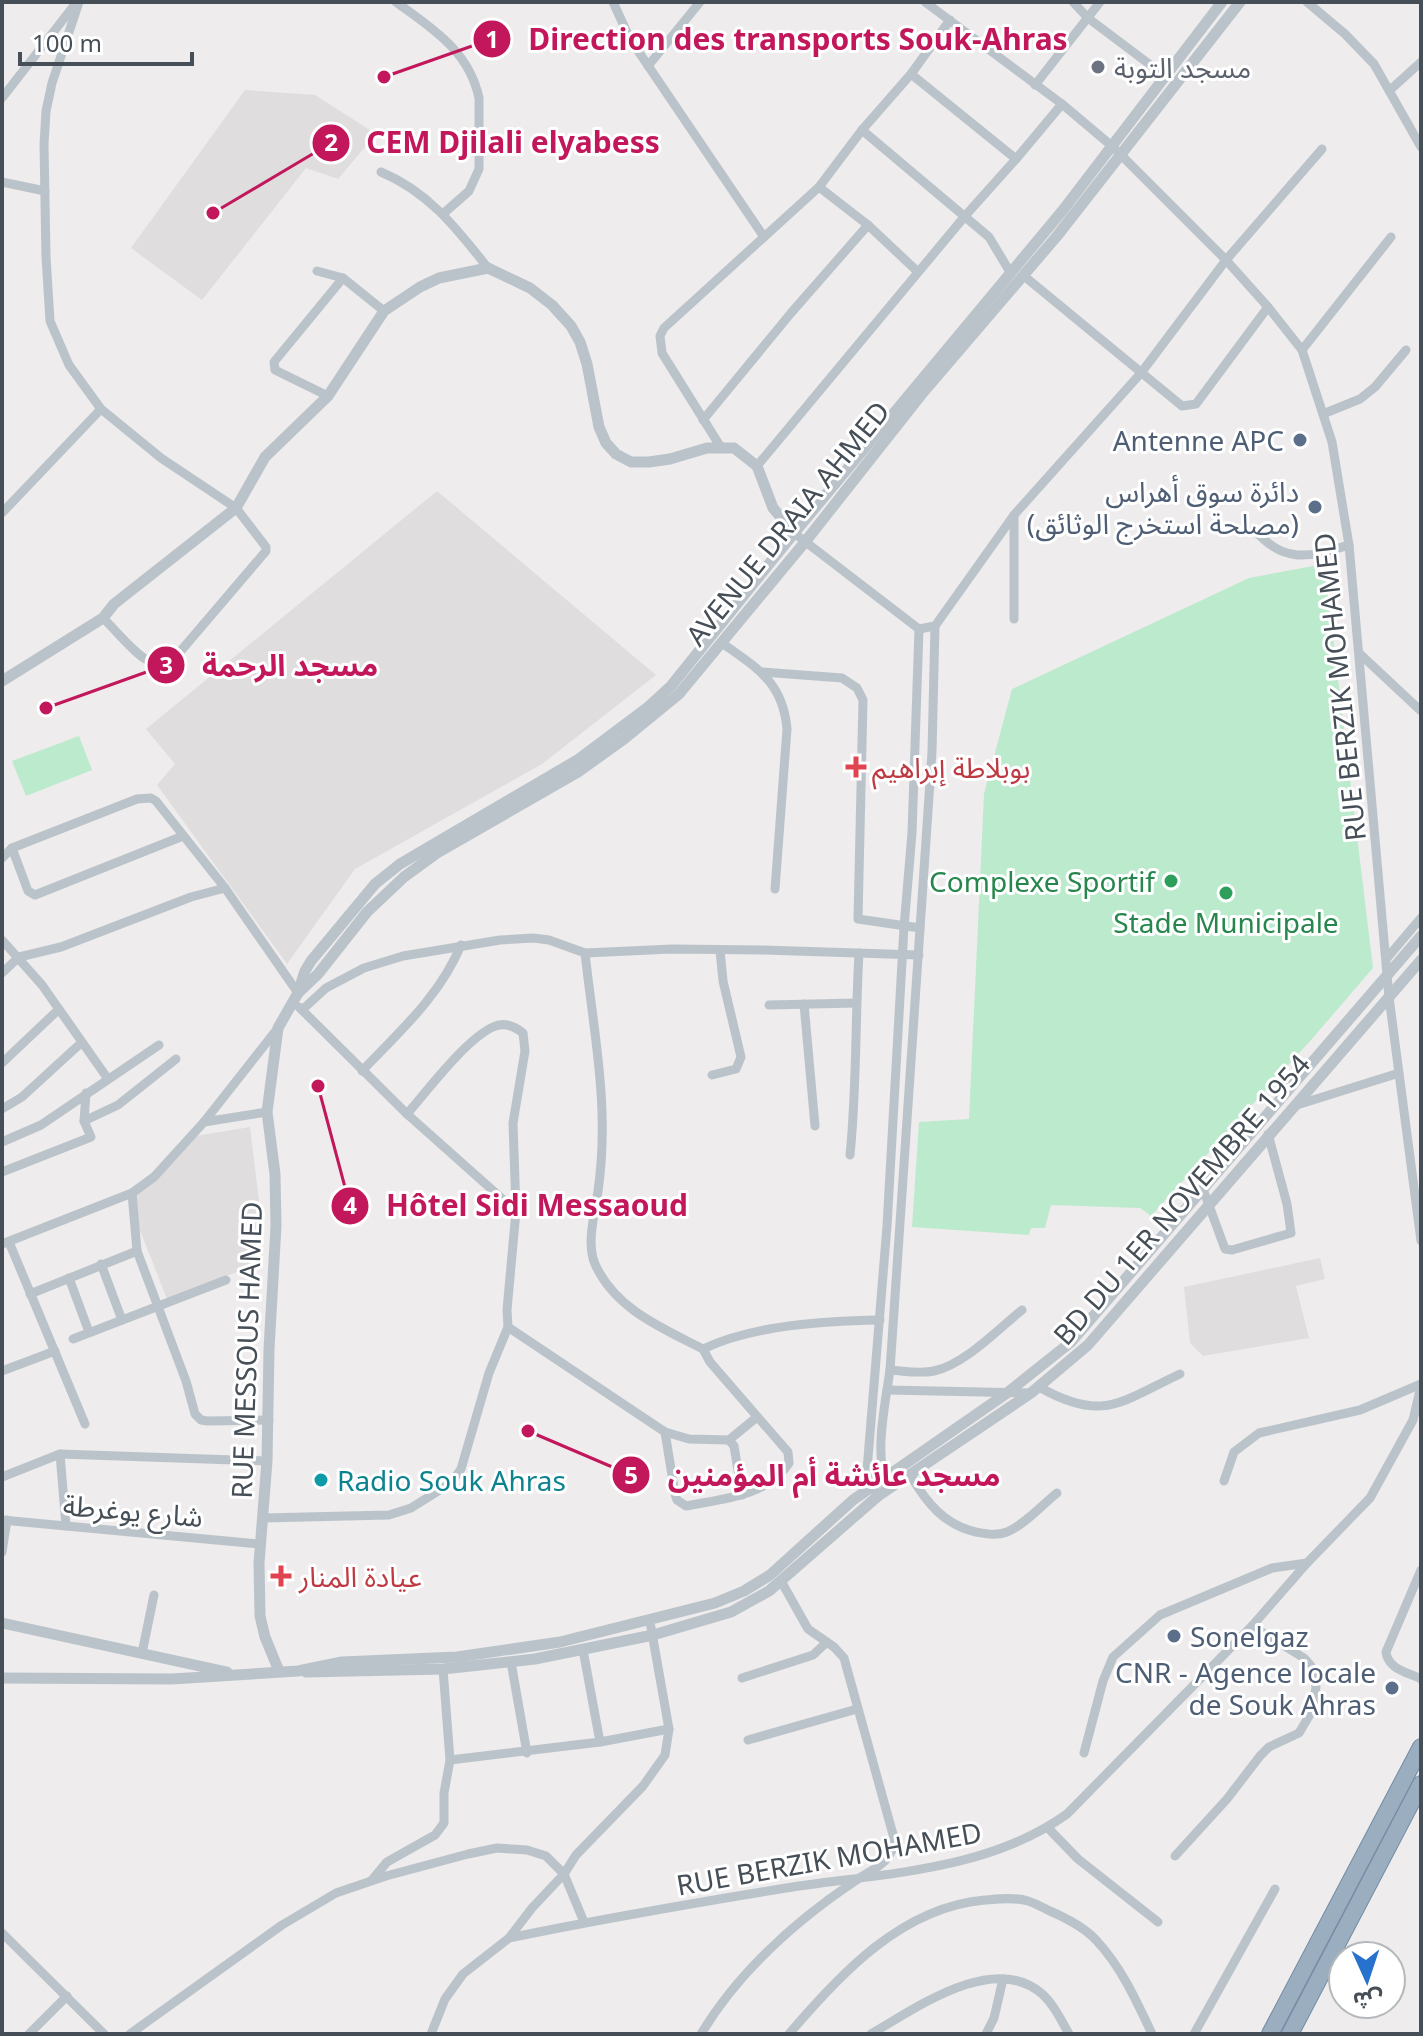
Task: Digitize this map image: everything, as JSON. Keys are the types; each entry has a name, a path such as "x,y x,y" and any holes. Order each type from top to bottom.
{"highway":[{"path":"1270,2034 1421,1747"},
{"path":"1290,2034 1421,1784"}],"street":[{"path":"2,98 78,2"},
{"path":"78,2 46,111 47,297 50,321 69,365 101,409 161,458 236,508 264,542 266,551 179,653 158,664 146,662 103,618"},
{"path":"396,2 443,36 464,58 473,75 479,98 479,169 469,191 444,213"},
{"path":"613,2 630,39 764,237"},
{"path":"648,66 700,2"},
{"name":"RUE BERZIK MOHAMED","path":"925,2 1062,104 1117,151 1226,260 1302,350 1332,442 1349,545 1389,997 1416,1166 1421,1241"},
{"path":"1073,2 1088,18 1165,76"},
{"path":"1035,85 1100,2"},
{"name":"AVENUE DRAIA AHMED","path":"491,816 538,797 606,753 679,694 921,395 1024,276 1117,151 1165,76 1222,2"},
{"name":"AVENUE DRAIA AHMED","path":"278,1028 367,912 404,877 579,759 671,686 1010,272 1117,151 1240,2"},
{"path":"1307,2 1363,50 1390,90 1421,147"},
{"path":"720,446 662,353 660,336 664,328 819,187 862,130 911,74 950,20"},
{"path":"1390,90 1421,62"},
{"path":"911,74 1016,159"},
{"path":"757,466 1062,104"},
{"path":"862,130 989,237 1010,272"},
{"path":"1322,149 1226,260 1141,373 1014,515 935,626 932,752 919,955 882,1451 888,1483 1007,1393 1083,1330 1421,936"},
{"path":"381,172 413,188 444,213 488,268 541,296 571,326 587,364 599,427 606,443 616,454 631,462 649,462 720,446 742,452 757,466 773,508 794,533 919,629 935,626"},
{"path":"2,182 45,191"},
{"path":"819,187 868,225 918,272"},
{"path":"703,420 868,225"},
{"path":"1302,350 1391,237"},
{"path":"2,681 103,618 114,604 236,508 265,457 328,396 384,311 439,278 488,268"},
{"path":"317,271 343,278 384,311"},
{"path":"1024,276 1182,406 1196,404 1268,307"},
{"path":"328,396 275,370 274,362 343,278"},
{"path":"1323,414 1360,399 1375,387 1406,350"},
{"path":"2,513 101,409"},
{"path":"1014,515 1014,619"},
{"path":"1254,529 1275,549 1298,556 1349,545"},
{"path":"2,1678 172,1679 298,1671 329,1663 457,1657 524,1649 650,1622 715,1603 758,1583 782,1565 835,1514 874,1491 867,1470 912,833 919,629"},
{"path":"722,643 762,672 782,700 787,729 775,889"},
{"path":"1360,654 1421,711"},
{"path":"762,672 842,678 857,688 863,700 857,916 862,922 920,928"},
{"path":"183,836 35,895 28,891 5,852 145,798 156,801 225,888 298,1002 362,1071 516,1211"},
{"path":"2,973 19,957 73,943 191,897 225,888"},
{"path":"1387,958 1421,918"},
{"path":"298,1002 364,968 403,956 461,945 533,938 549,940 585,953 720,950 919,955"},
{"path":"2,940 19,957 108,1079"},
{"path":"362,1071 422,1007 451,970 461,945"},
{"path":"712,1075 736,1069 741,1057 723,981 720,950"},
{"path":"585,953 605,1126 592,1245 594,1262 631,1310 703,1349 710,1362 788,1452 789,1463 769,1482 742,1495 686,1506 675,1494 665,1432"},
{"path":"850,1155 856,1095 859,953"},
{"name":"BD DU 1ER NOVEMBRE 1954","path":"298,1671 332,1673 443,1669 511,1662 653,1635 731,1612 754,1601 781,1581 874,1491 911,1476 1069,1364 1107,1326 1268,1134 1421,960"},
{"path":"769,1005 856,1003"},
{"path":"804,1004 815,1126"},
{"path":"2,1063 58,1010"},
{"path":"263,1518 389,1515 411,1508 451,1483 461,1469 489,1373 508,1327 516,1211 513,1123 525,1051 523,1033 516,1027 502,1025 487,1031 468,1047 407,1114"},
{"path":"85,1424 5,1243 132,1193 154,1177 204,1122 278,1028"},
{"name":"RUE MESSOUS HAMED","path":"278,1028 267,1112 275,1174 276,1226 269,1335 267,1461 259,1544 260,1616 279,1671"},
{"path":"2,1109 22,1097 81,1043"},
{"path":"2,1142 41,1125 159,1045"},
{"path":"84,1121 118,1105 176,1059"},
{"path":"1294,1106 1399,1073"},
{"path":"2,1172 91,1137 84,1121 86,1093"},
{"path":"204,1122 267,1112"},
{"path":"1203,1189 1222,1244 1228,1250 1291,1233 1287,1204 1268,1134"},
{"path":"132,1193 137,1251 197,1417 207,1421 269,1420"},
{"path":"30,1294 137,1251"},
{"path":"101,1264 122,1320"},
{"path":"69,1278 89,1332"},
{"path":"73,1339 226,1280"},
{"path":"890,1370 923,1372 945,1368 965,1356 1022,1310"},
{"path":"703,1349 726,1338 768,1331 880,1320"},
{"path":"508,1327 665,1432 689,1439 729,1440 757,1417"},
{"path":"2,1371 55,1351"},
{"path":"887,1390 1007,1393 1035,1390 1082,1407 1098,1407 1114,1404 1180,1374"},
{"path":"1224,1481 1234,1452 1259,1433 1360,1410 1421,1385"},
{"name":"RUE BERZIK MOHAMED","path":"509,1938 584,1922 954,1862 995,1851 1048,1828 1067,1814 1252,1626 1370,1498 1413,1420 1421,1385"},
{"path":"729,1440 734,1446 742,1495"},
{"path":"2,1477 60,1454 267,1461"},
{"path":"60,1454 66,1526"},
{"path":"911,1476 924,1498 946,1520 967,1530 993,1535 1009,1531 1057,1493"},
{"path":"2,1552 5,1520"},
{"name":"شارع يوغرطة","path":"5,1520 259,1544"},
{"path":"1084,1753 1107,1668 1127,1643 1160,1615 1272,1568 1307,1563"},
{"path":"1421,1570 1386,1652 1388,1662 1393,1666 1421,1678"},
{"path":"701,2034 716,2009 747,1971 816,1906 886,1862 894,1847 844,1658 802,1621 781,1581"},
{"path":"142,1653 154,1595"},
{"path":"431,2034 445,1999 463,1974 509,1938 564,1874 576,1855 652,1775 665,1755 669,1729 650,1622"},
{"path":"2,1623 231,1674"},
{"path":"1175,1856 1227,1799 1260,1756 1269,1747 1299,1733 1312,1711 1316,1687 1311,1666 1304,1658 1252,1626"},
{"path":"742,1678 813,1655 827,1642"},
{"path":"583,1650 600,1742"},
{"path":"511,1662 527,1753"},
{"path":"372,1881 387,1862 435,1835 444,1823 444,1793 450,1760 443,1669"},
{"path":"748,1740 857,1709"},
{"path":"450,1760 527,1753 669,1729"},
{"path":"1048,1828 1078,1859 1158,1922"},
{"path":"130,2034 282,1925 336,1893 497,1848 527,1850 546,1856 564,1874 584,1922"},
{"path":"1194,2034 1275,1889"},
{"path":"789,2034 856,1964 902,1927 964,1902 996,1899 1026,1900 1067,1919 1093,1937 1128,1983 1152,2034"},
{"path":"2,1933 104,2034"},
{"path":"871,2034 956,1987 1003,1979 1018,1981 1040,1992 1069,2034"},
{"path":"986,2034 994,2018 1003,1979"},
{"path":"29,2034 67,1996"}],"shaded area":[{"path":"245,90 315,95 376,134 338,179 306,168 202,300 131,248"},
{"path":"437,491 656,675 542,764 355,869 287,964 157,785 175,764 146,729"},
{"path":"250,1127 259,1201 257,1264 167,1299 128,1200 140,1183 195,1136"},
{"path":"1320,1258 1325,1279 1296,1286 1309,1338 1203,1356 1190,1343 1184,1287"}],"green space":[{"name":"Complexe Sportif","path":"1324,564 1373,968 1151,1216 1140,1208 1051,1205 1045,1228 1031,1228 1029,1235 912,1227 919,1122 969,1119 984,794 1012,689 1249,578"},
{"path":"79,736 92,770 26,796 12,761"}],"place":[{"name":"مسجد التوبة","path":"1098,67"},
{"name":"Direction des transports Souk-Ahras","path":"384,77"},
{"name":"CEM Djilali elyabess","path":"213,213"},
{"name":"Antenne APC","path":"1300,440"},
{"name":"دائرة سوق أهراس (مصلحة استخرج الوثائق)","path":"1315,507"},
{"name":"مسجد الرحمة","path":"46,708"},
{"name":"بوبلاطة إبراهيم","path":"856,767"},
{"name":"Complexe Sportif","path":"1171,881"},
{"name":"Stade Municipale","path":"1226,893"},
{"name":"Hôtel Sidi Messaoud","path":"318,1086"},
{"name":"مسجد عائشة أم المؤمنين","path":"528,1431"},
{"name":"Radio Souk Ahras","path":"321,1480"},
{"name":"عيادة المنار","path":"281,1576"},
{"name":"Sonelgaz","path":"1174,1636"},
{"name":"CNR - Agence locale de Souk Ahras","path":"1392,1688"}]}
